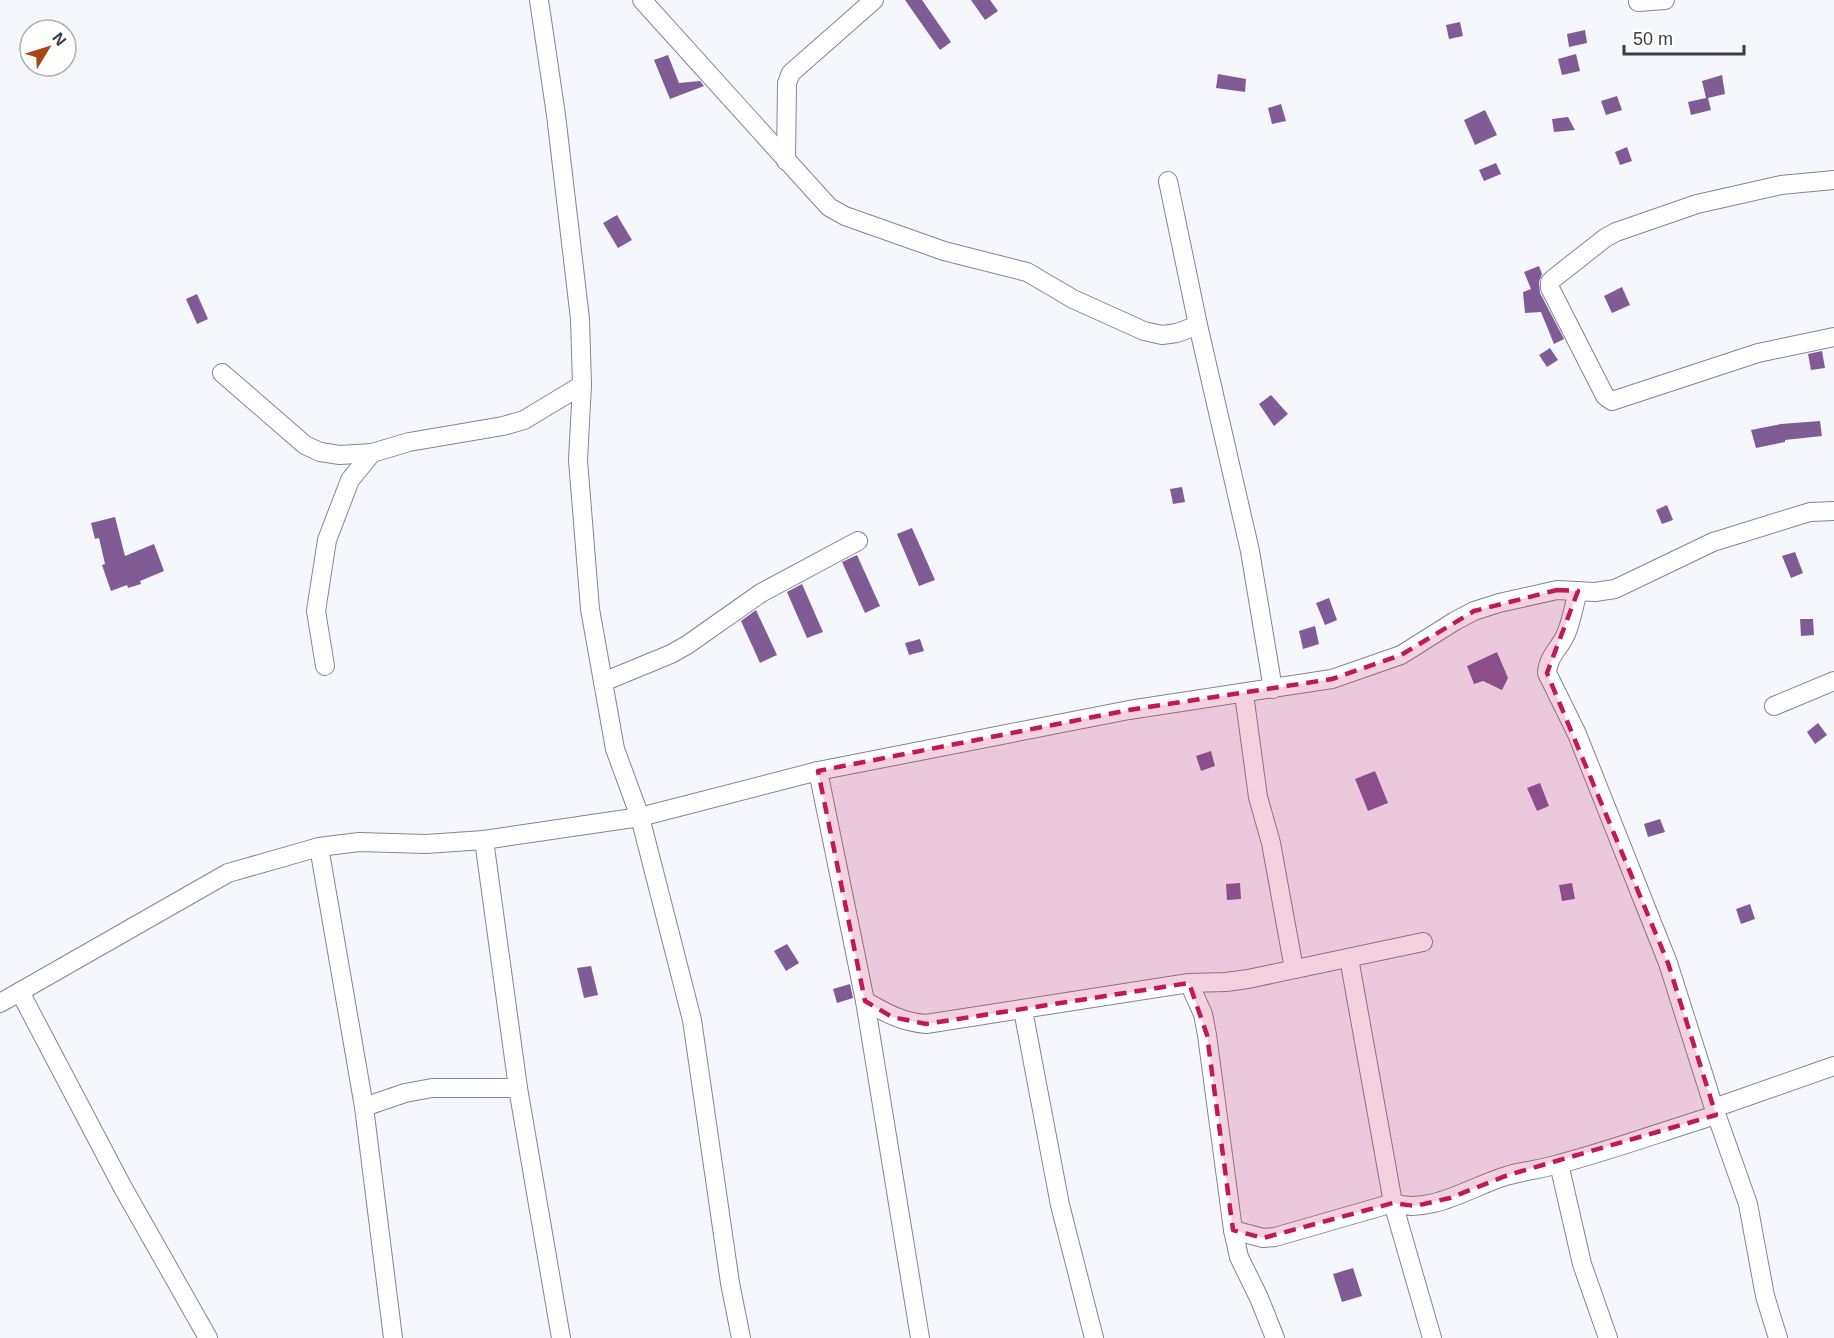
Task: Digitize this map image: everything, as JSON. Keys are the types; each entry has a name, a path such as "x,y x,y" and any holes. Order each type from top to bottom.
{"street":[{"path":"539,0 556,115 580,319 582,385 578,460 590,609 615,749 640,817 692,1020 741,1338"},
{"path":"642,0 786,161 830,207 845,216 944,251 1027,272 1072,299 1144,331 1162,335 1177,333 1198,325"},
{"path":"786,161 787,84 791,73 874,0"},
{"path":"1638,2 1665,0"},
{"path":"1834,180 1781,185 1697,204 1616,232 1605,238 1550,282 1550,288 1605,396 1612,401 1758,353 1834,337"},
{"path":"1168,181 1198,325 1250,551 1273,689"},
{"path":"222,373 305,445 320,452 340,455 372,453 409,442 503,426 524,420 582,385"},
{"path":"325,666 316,611 327,540 350,480 372,453"},
{"path":"0,1003 228,873 319,847 359,842 426,844 484,840 640,817 818,771 1129,710 1332,680 1401,655 1455,621 1490,606 1557,590 1595,592 1615,589 1713,542 1810,512 1834,512"},
{"path":"603,682 679,650 761,593 858,541"},
{"path":"1578,591 1565,636 1548,663 1547,673 1577,734 1668,963 1715,1111 1748,1204 1765,1296 1778,1338"},
{"path":"1774,706 1834,681"},
{"path":"1244,694 1258,796 1271,843 1294,969"},
{"path":"818,771 865,1001 920,1338"},
{"path":"484,840 518,1088 561,1338"},
{"path":"319,847 364,1107 393,1338"},
{"path":"865,1001 891,1017 908,1023 926,1024 1188,983 1226,982 1423,942"},
{"path":"1349,958 1393,1203 1432,1338"},
{"path":"1188,983 1203,1014 1207,1035 1233,1230 1239,1257 1275,1338"},
{"path":"20,992 122,1186 208,1338"},
{"path":"1023,1010 1060,1205 1094,1338"},
{"path":"1233,1230 1263,1238 1275,1237 1393,1203 1414,1206 1450,1198 1508,1175 1559,1164 1715,1111 1834,1066"},
{"path":"364,1107 405,1093 432,1088 518,1088"},
{"path":"1559,1164 1582,1264 1608,1338"}],"highlighted area":[{"path":"1557,590 1578,591 1547,673 1668,963 1716,1115 1508,1175 1450,1198 1415,1206 1393,1203 1263,1238 1233,1230 1207,1035 1189,983 926,1024 892,1017 865,1001 818,771 1129,710 1332,679 1401,655 1474,611"}],"building":[{"path":"905,0 922,0 951,42 940,50"},
{"path":"971,0 990,0 998,11 985,20"},
{"path":"1460,22 1463,36 1449,39 1446,25"},
{"path":"1585,30 1587,43 1569,47 1567,34"},
{"path":"1576,54 1580,71 1562,75 1558,59"},
{"path":"668,55 679,83 700,81 704,86 670,99 654,60"},
{"path":"1218,74 1246,79 1245,92 1216,88"},
{"path":"1722,75 1725,94 1708,98 1711,110 1691,115 1688,102 1706,98 1702,81"},
{"path":"1617,96 1622,110 1606,115 1601,101"},
{"path":"1281,104 1286,121 1272,124 1268,108"},
{"path":"1485,110 1497,135 1475,145 1464,120"},
{"path":"1568,117 1575,130 1554,132 1552,119"},
{"path":"1627,147 1632,161 1620,165 1615,152"},
{"path":"1496,163 1501,174 1484,181 1479,170"},
{"path":"617,215 632,240 618,248 603,223"},
{"path":"1539,266 1542,274 1539,282 1540,293 1564,339 1554,344 1541,312 1525,313 1523,292 1531,289 1524,272"},
{"path":"1622,287 1630,305 1612,313 1604,296"},
{"path":"197,294 208,319 197,324 186,299"},
{"path":"1550,348 1558,360 1547,367 1539,355"},
{"path":"1822,351 1825,368 1811,370 1808,354"},
{"path":"1271,395 1288,414 1274,426 1259,404"},
{"path":"1820,421 1822,436 1785,440 1785,442 1756,448 1751,430 1781,424"},
{"path":"1182,487 1185,502 1173,504 1170,489"},
{"path":"1667,505 1673,520 1662,524 1656,510"},
{"path":"115,517 125,556 154,544 164,571 140,581 141,584 128,588 127,585 111,591 102,565 105,564 99,538 95,539 91,523"},
{"path":"912,528 935,580 919,586 897,534"},
{"path":"1795,552 1803,573 1791,578 1782,556"},
{"path":"857,555 880,606 865,613 842,562"},
{"path":"802,584 823,632 807,638 787,592"},
{"path":"1329,598 1337,620 1325,625 1316,603"},
{"path":"756,610 777,655 760,663 741,621"},
{"path":"1800,619 1813,619 1814,635 1801,636"},
{"path":"1315,626 1319,644 1303,649 1299,631"},
{"path":"920,639 924,651 909,655 905,643"},
{"path":"1497,652 1508,678 1502,690 1483,681 1474,684 1467,666"},
{"path":"1818,723 1827,735 1815,744 1807,732"},
{"path":"1211,751 1215,766 1201,771 1196,756"},
{"path":"1375,771 1388,803 1368,811 1355,779"},
{"path":"1540,783 1549,806 1537,811 1527,788"},
{"path":"1660,819 1665,832 1648,837 1644,824"},
{"path":"1240,883 1241,899 1227,900 1226,884"},
{"path":"1572,883 1575,899 1562,901 1559,885"},
{"path":"1750,904 1755,919 1741,924 1736,909"},
{"path":"787,944 799,963 786,971 774,951"},
{"path":"591,966 598,995 584,998 577,968"},
{"path":"850,984 853,998 837,1003 833,989"},
{"path":"1353,1268 1362,1296 1342,1302 1333,1274"}]}
